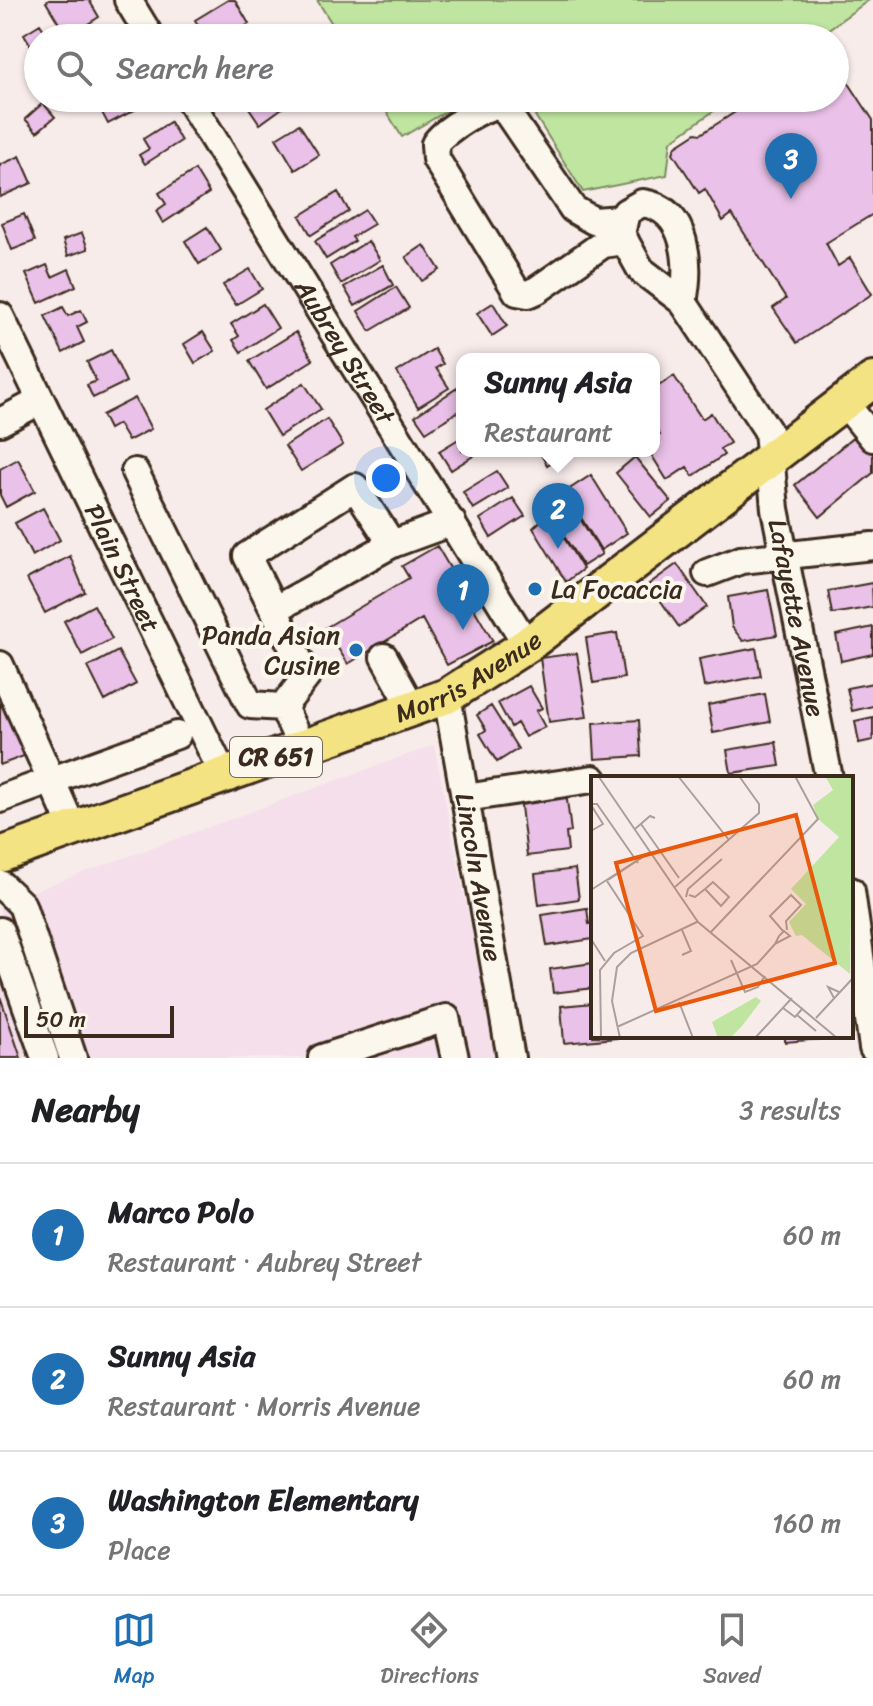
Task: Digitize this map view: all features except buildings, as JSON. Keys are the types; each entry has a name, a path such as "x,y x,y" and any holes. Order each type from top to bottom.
{"main road":[{"name":"Morris Avenue","path":"0,855 447,696 527,645 873,380"}],"street":[{"path":"128,0 143,24"},
{"name":"Aubrey Street","path":"197,112 527,645"},
{"path":"479,112 447,131 435,144 436,159 517,292 528,294 537,290 623,230 634,207 652,204 684,241 689,265 683,302"},
{"path":"507,112 580,215 623,230"},
{"name":"Lafayette Avenue","path":"623,230 641,270 683,302 768,431 785,558 829,776"},
{"name":"Plain Street","path":"0,316 224,776"},
{"path":"0,422 40,401"},
{"path":"843,401 873,438"},
{"path":"135,472 250,705 283,707"},
{"path":"283,707 307,676 247,556 355,487 392,544"},
{"path":"274,610 392,544 452,522"},
{"path":"707,573 741,560 785,558 873,546"},
{"path":"384,657 413,709"},
{"path":"0,665 73,829"},
{"name":"Lincoln Avenue","path":"447,696 511,1058"},
{"path":"283,707 302,748"},
{"path":"0,799 177,735"},
{"path":"465,798 591,779"},
{"path":"0,884 22,905 73,1058"},
{"path":"853,895 865,919 873,1048"},
{"path":"33,938 2,943 45,1058"},
{"path":"322,1058 446,1018 455,1058"}],"shaded area":[{"path":"434,745 497,1058 0,1058 0,903"}],"green space":[{"path":"317,0 869,0 836,24 332,24"},
{"path":"387,112 445,112 402,137"},
{"path":"533,112 712,112 671,141 667,175 583,192"}],"place":[{"name":"Washington Elementary","path":"791,199"},
{"name":"Sunny Asia","path":"558,549"},
{"name":"La Focaccia","path":"535,589"},
{"name":"Marco Polo","path":"463,630"},
{"name":"Panda Asian Cusine","path":"356,650"}]}
